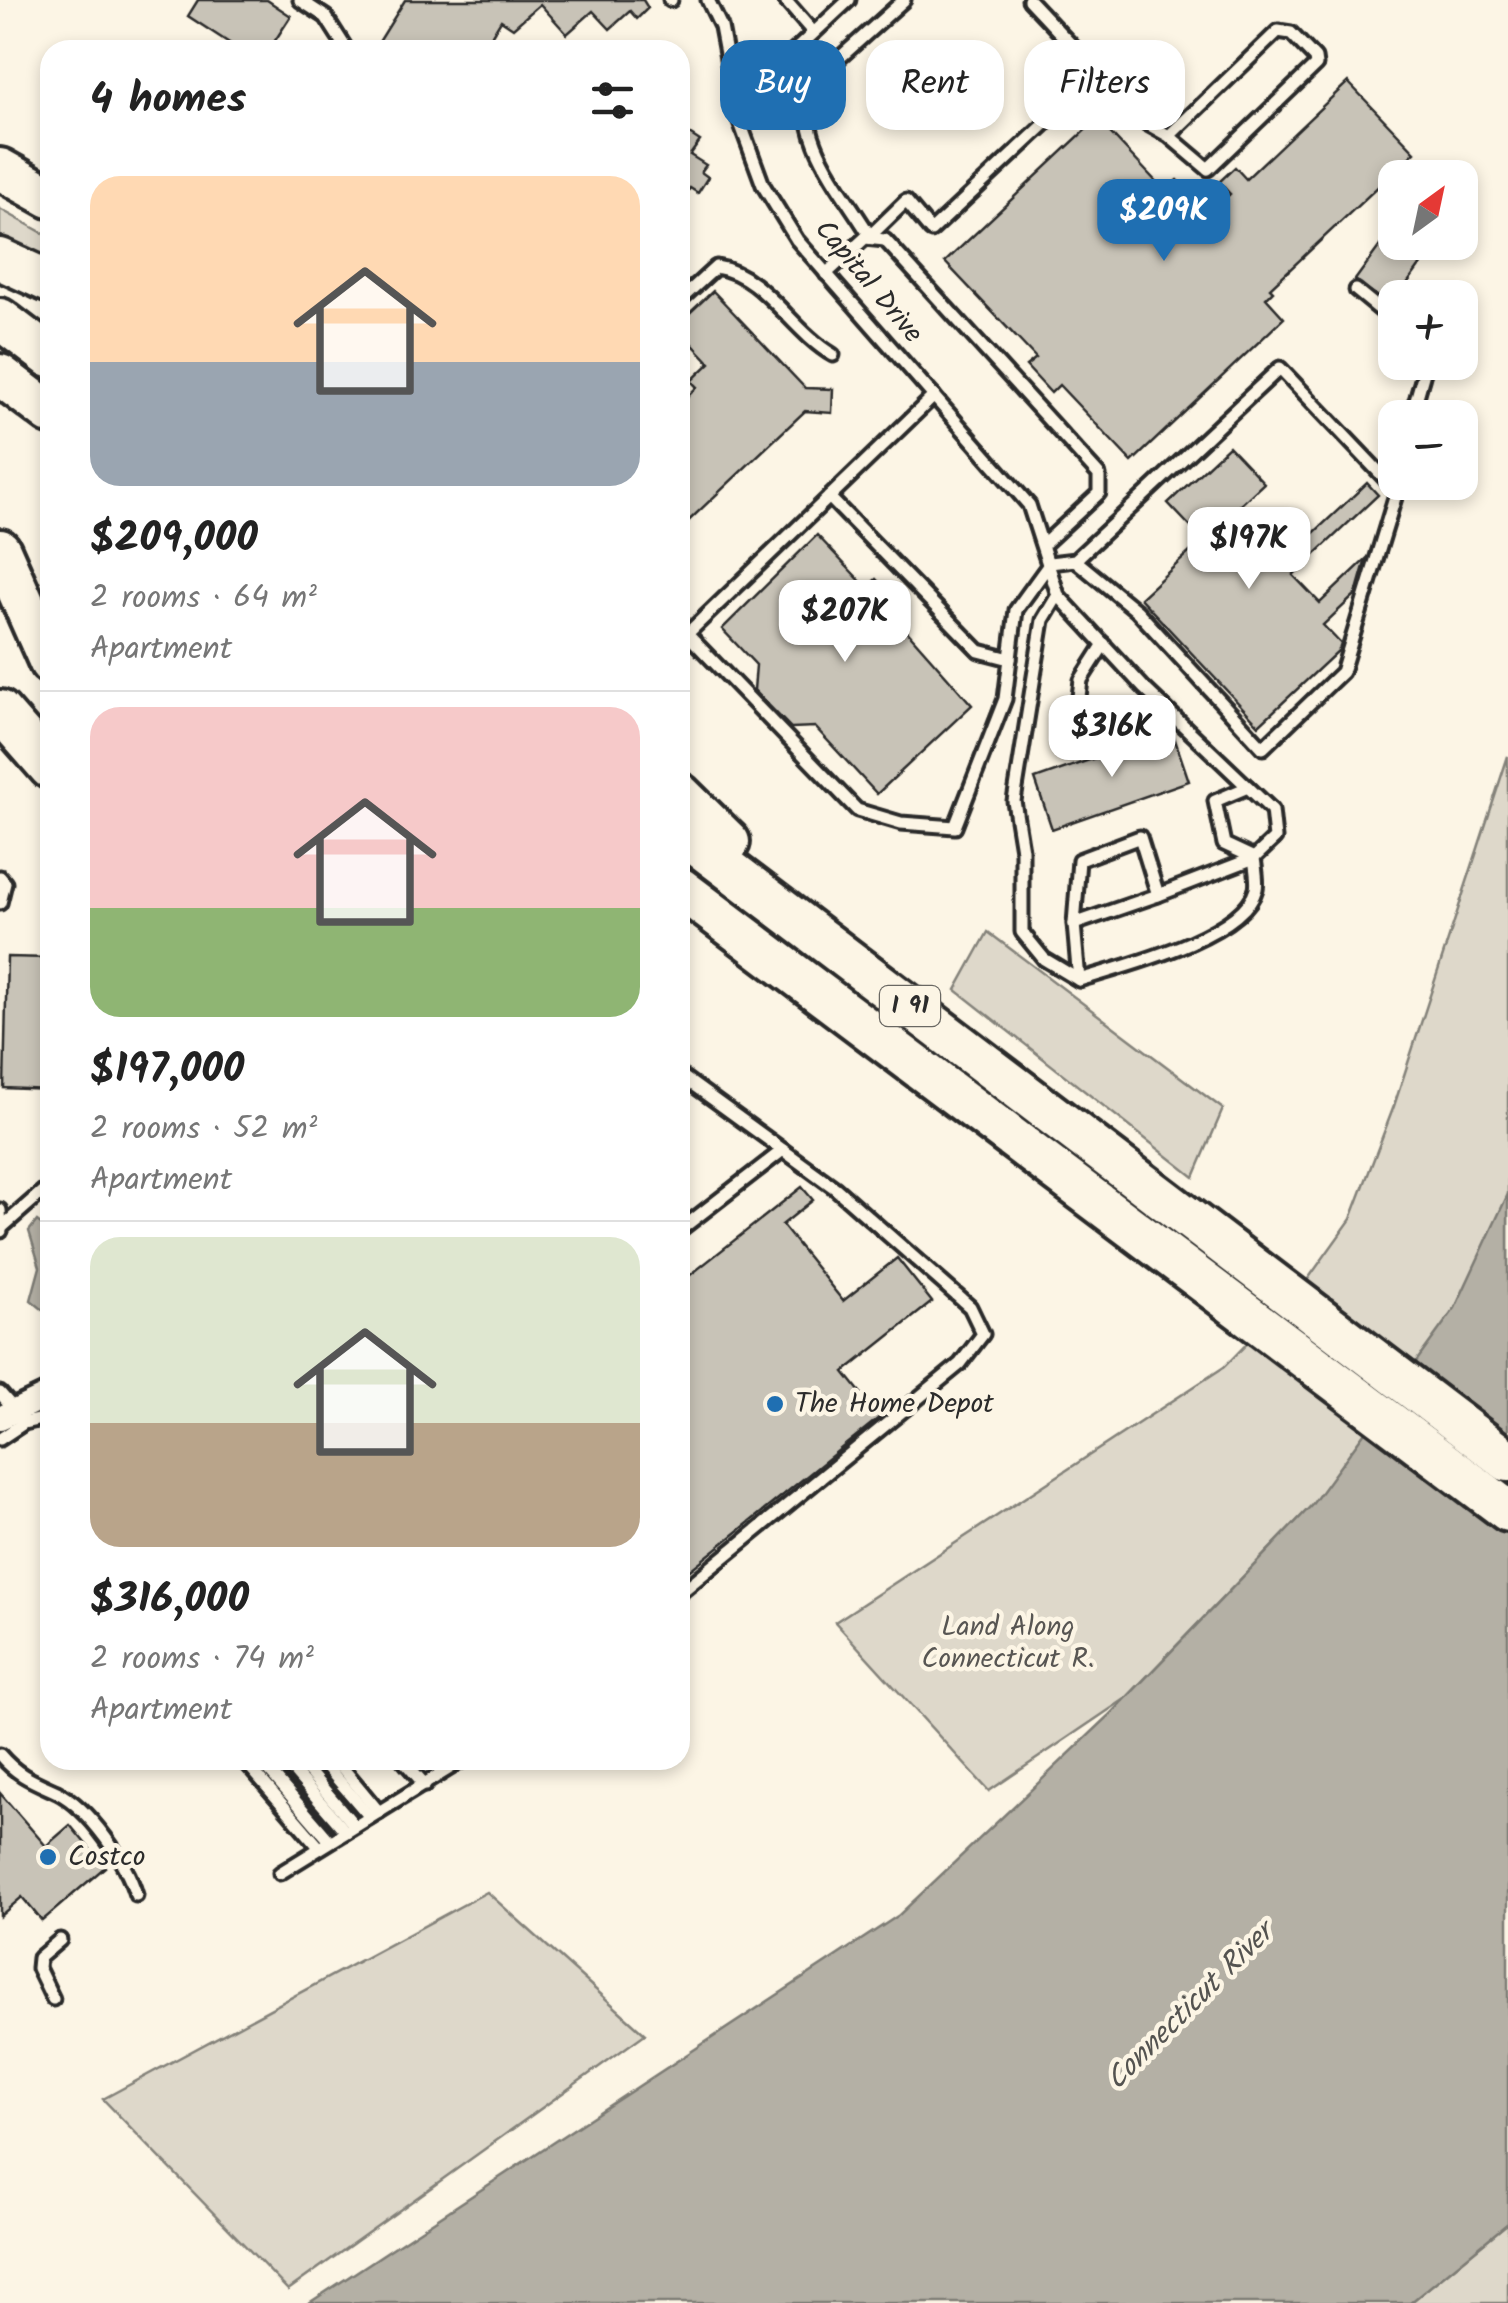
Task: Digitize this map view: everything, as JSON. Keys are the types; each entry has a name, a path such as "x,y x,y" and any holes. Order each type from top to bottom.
{"highway":[{"path":"0,160 40,179"},
{"path":"0,169 40,191"},
{"path":"0,259 40,277"},
{"path":"0,319 40,349"},
{"path":"0,375 40,405"},
{"path":"0,550 40,640"},
{"path":"0,699 40,735"},
{"path":"0,711 40,757"},
{"path":"690,804 854,963"},
{"name":"I 91","path":"690,840 1508,1460"},
{"name":"I 91","path":"690,896 1508,1511"},
{"path":"690,918 840,1008"}],"street":[{"path":"5,1406 40,1397"}],"lane":[{"path":"300,0 326,18 340,40"},
{"name":"Capital Drive","path":"708,0 723,40"},
{"path":"785,0 813,32"},
{"path":"805,40 848,0"},
{"path":"904,0 814,81 806,96 809,131 870,236 885,240 1100,474 1099,493 1043,544"},
{"path":"1029,0 1067,40"},
{"path":"1158,130 1208,170 1316,65 1315,58 1291,33 1278,32 1169,136"},
{"name":"Capital Drive","path":"746,130 764,184 797,240 1030,506 1058,595"},
{"path":"826,274 906,201 931,231 1040,130"},
{"path":"690,291 716,267 740,271 813,343 833,354"},
{"path":"1356,290 1378,308"},
{"path":"690,637 857,810 901,824 955,827 1006,699 1016,610 1050,563 1074,560 1280,368 1378,464"},
{"path":"690,631 934,396"},
{"path":"829,497 979,651 1010,658"},
{"path":"1074,560 1137,611 1263,748 1342,672 1395,500"},
{"path":"1074,924 1254,858 1275,838 1272,810 1165,708 1058,595 1043,620 1014,817 1022,850 1022,932 1044,959 1079,980 1185,947 1240,912 1256,890 1254,858"},
{"path":"1104,644 1081,680 1071,735 1082,739 1165,708"},
{"path":"1248,787 1215,801 1224,844 1254,858"},
{"path":"1079,980 1074,924 1079,860 1140,837 1158,896"},
{"path":"0,877 5,882 0,903"},
{"path":"690,1082 834,1188 970,1307 983,1334 960,1364 690,1585"},
{"path":"690,1222 783,1150"},
{"path":"0,1232 40,1194"},
{"path":"0,1210 0,1232"},
{"path":"0,1439 24,1424 40,1420"},
{"path":"0,1755 19,1776 58,1793 78,1808 126,1865 136,1895"},
{"path":"254,1770 325,1844"},
{"path":"268,1770 325,1844"},
{"path":"294,1770 350,1829"},
{"path":"306,1770 350,1829"},
{"path":"331,1770 375,1815"},
{"path":"343,1770 375,1815"},
{"path":"411,1770 425,1786"},
{"path":"280,1873 448,1770"},
{"path":"54,1999 38,1968 39,1958 60,1940"}],"green space":[{"path":"0,209 40,231 40,262 0,244"},
{"name":"Land Along Connecticut R.","path":"1508,756 1508,1345 1311,1506 1125,1699 989,1791 835,1622 1224,1367 1303,1286 1351,1219 1394,1106"},
{"path":"988,932 1223,1109 1194,1177 956,990"},
{"path":"487,1892 645,2034 288,2290 103,2099"},
{"path":"1508,2223 1508,2303 1410,2303"}],"water":[{"name":"Connecticut River","path":"1508,1194 1508,2223 1410,2303 309,2303 899,1915 1109,1716 1311,1506 1455,1308"},
{"path":"37,1221 40,1223 40,1267 29,1231"},
{"path":"40,1267 40,1307 31,1300"}],"building":[{"path":"198,0 267,0 291,16 275,40 225,40 188,16"},
{"path":"405,0 643,0 648,8 637,19 630,11 610,29 593,11 567,34 540,4 513,28 501,20 489,40 380,40"},
{"path":"1348,82 1415,152 1406,160 1378,160 1378,187 1270,288 1273,291 1266,298 1284,318 1132,462 1059,385 1051,393 1026,366 1036,358 945,262 1085,130 1107,130 1165,191 1177,180 1209,214 1230,194 1219,182 1235,167 1246,179"},
{"path":"690,134 700,141 690,155"},
{"path":"690,155 706,165 701,172 708,177 698,193 690,188"},
{"path":"1378,248 1378,260 1424,260 1410,280 1378,280 1378,297 1355,280"},
{"path":"713,291 805,388 833,389 832,413 805,411 690,520 690,394 697,387 691,381 710,363 690,342 690,313"},
{"path":"1229,446 1264,483 1238,507 1287,558 1367,483 1378,495 1293,575 1320,603 1366,559 1356,594 1323,625 1341,644 1339,650 1259,725 1140,598 1203,540 1168,503"},
{"path":"817,535 867,588 876,579 907,612 897,620 972,705 877,794 815,727 791,728 754,690 756,665 722,629"},
{"path":"1172,731 1189,781 1052,829 1035,779"},
{"path":"7,957 40,958 40,1090 4,1088"},
{"name":"The Home Depot","path":"802,1187 813,1200 782,1225 843,1301 897,1258 932,1302 844,1372 880,1417 690,1570 690,1275"},
{"name":"Costco","path":"0,1793 46,1846 70,1825 105,1867 42,1921 22,1897 0,1916"}],"place":[{"name":"The Home Depot","path":"775,1404"},
{"name":"Costco","path":"48,1857"}]}
